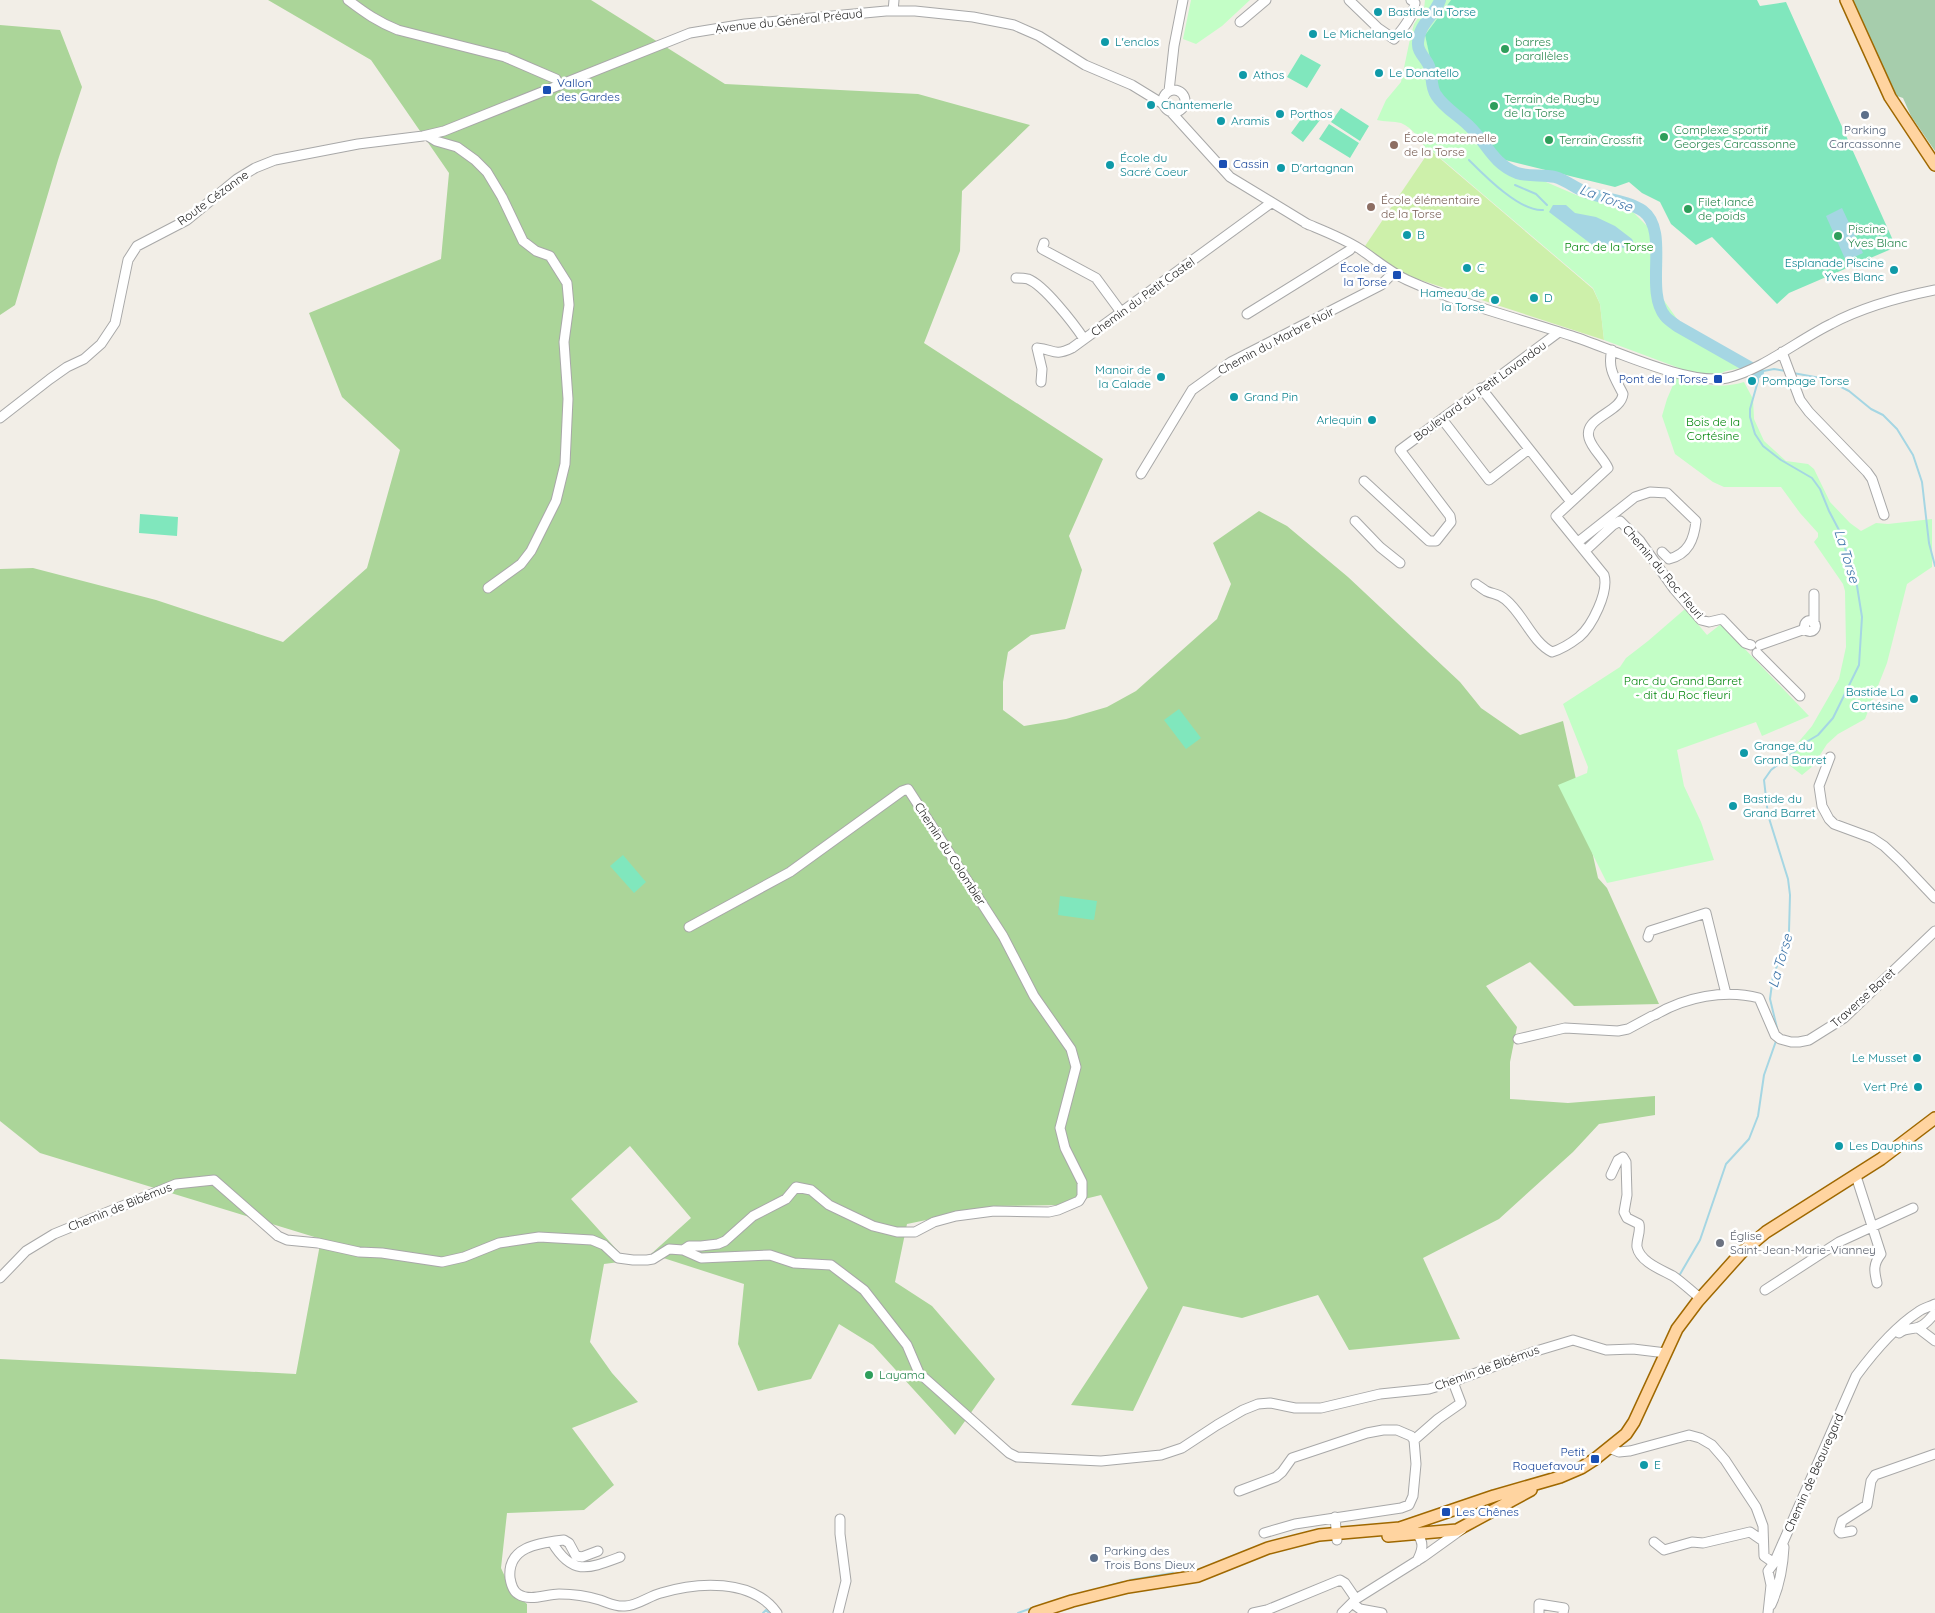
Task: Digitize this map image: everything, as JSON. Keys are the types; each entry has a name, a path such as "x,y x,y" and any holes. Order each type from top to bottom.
{"main road":[{"path":"1846,0 1890,97 1935,165"},
{"path":"1035,1613 1111,1591 1198,1576 1268,1548 1294,1540 1304,1542 1400,1528 1581,1468 1626,1434 1634,1422 1678,1330 1700,1298 1753,1242 1856,1176 1935,1118"},
{"path":"1337,1536 1417,1534 1457,1530 1499,1509 1545,1481"},
{"path":"1494,1496 1500,1500 1499,1509"},
{"path":"1435,1533 1436,1515"},
{"path":"1055,1613 1111,1591"}],"street":[{"path":"348,0 372,19 382,24 398,30 505,56 556,79 559,85"},
{"path":"893,10 894,0"},
{"path":"1183,0 1170,70 1168,95 1164,108 1171,112 1230,177 1271,203 1351,247 1393,273 1442,293 1689,377 1724,378 1748,370 1847,316 1914,294 1935,284"},
{"path":"1240,22 1266,0"},
{"path":"1349,0 1378,28 1394,39 1404,28 1414,9 1415,3 1411,0"},
{"name":"Avenue du Général Préaud","path":"488,114 663,42 704,30 746,24 893,10 973,17 1014,25 1039,36 1085,65 1132,85 1147,96 1168,95"},
{"path":"1168,95 1184,98 1182,108 1186,130"},
{"path":"1171,112 1182,108"},
{"name":"Route Cézanne","path":"0,418 67,367 84,359 101,344 115,323 128,260 137,246 187,220 237,179 255,168 275,160 358,144 428,136 488,114"},
{"path":"428,136 436,141 457,147 475,160 487,172 524,241 536,251 550,256 567,282 570,305 564,342 568,399 565,464 556,500 531,551 521,564 488,588"},
{"name":"Chemin du Petit Castel","path":"1041,382 1042,369 1037,348 1054,353 1062,353 1122,312 1271,203"},
{"path":"1044,243 1042,249 1096,278 1122,312"},
{"path":"1247,314 1351,247"},
{"name":"Chemin du Marbre Noir","path":"1141,474 1192,390 1231,362 1382,285 1393,273"},
{"path":"1016,278 1027,279 1040,287 1070,320 1084,339"},
{"path":"1914,294 1935,290"},
{"name":"Boulevard du Petit Lavandou","path":"1364,481 1429,541 1436,540 1451,522 1450,516 1400,450 1481,388 1559,332"},
{"path":"1476,584 1487,592 1497,592 1507,600 1519,613 1543,648 1552,652 1564,648 1580,636 1589,625 1600,603 1606,582 1604,574 1556,516 1608,468 1592,444 1588,433 1592,424 1622,398 1623,394 1610,367 1609,360 1612,350"},
{"path":"1782,352 1800,400 1809,412 1867,472 1872,479 1884,515"},
{"path":"1481,388 1571,502"},
{"path":"1442,419 1489,480 1529,449"},
{"path":"1578,542 1635,497 1650,492 1667,493 1696,522 1695,531 1687,548 1679,556 1669,559 1662,552"},
{"path":"1355,521 1380,547 1400,563"},
{"name":"Chemin du Roc Fleuri","path":"1585,551 1613,525 1620,521 1640,541 1674,588 1699,618 1706,622 1722,619 1746,642 1756,648"},
{"path":"1800,696 1756,648 1805,629 1806,622 1812,621 1814,624 1814,594"},
{"path":"1830,757 1819,786 1822,806 1829,819 1834,824 1872,838 1884,846 1935,898"},
{"name":"Chemin du Colombier","path":"683,1250 688,1246 718,1244 726,1241 753,1216 782,1202 796,1187 811,1190 829,1205 873,1226 897,1232 915,1232 934,1222 956,1216 994,1211 1026,1213 1058,1210 1079,1201 1082,1192 1082,1182 1065,1148 1060,1124 1076,1067 1071,1049 1034,996 1003,936 908,789 902,791 790,872 689,927"},
{"path":"1648,937 1650,931 1706,913 1726,994"},
{"name":"Traverse Baret","path":"1518,1039 1565,1028 1618,1031 1628,1029 1670,1006 1692,999 1726,994 1748,995 1759,998 1778,1037 1800,1042 1810,1040 1839,1022 1935,931"},
{"path":"1611,1175 1618,1160 1623,1157 1626,1162 1627,1195 1624,1212 1627,1218 1639,1224 1638,1250 1660,1270 1671,1275 1700,1298"},
{"path":"1856,1176 1881,1254 1875,1262 1874,1270 1877,1283"},
{"name":"Chemin de Bibémus","path":"0,1278 26,1252 54,1234 176,1184 214,1180 278,1236 287,1240 318,1243 359,1252 382,1253 442,1262 464,1257 499,1243 539,1237 592,1240 604,1245 618,1258 633,1260 653,1259 669,1249 683,1250 702,1258 770,1255 794,1263 831,1265 864,1290 907,1345 919,1373 1009,1453 1016,1457 1101,1461 1161,1455 1182,1448 1217,1424 1258,1404 1270,1403 1295,1408 1321,1408 1380,1394 1424,1390 1452,1382 1533,1352 1574,1340 1606,1350 1633,1349 1666,1353"},
{"path":"1765,1290 1832,1246 1912,1208"},
{"name":"Chemin de Beauregard","path":"1768,1612 1771,1585 1768,1571 1774,1563 1785,1539 1856,1376 1896,1329 1922,1320 1935,1304"},
{"path":"1922,1320 1934,1340"},
{"path":"1414,1440 1438,1419 1461,1403 1452,1382"},
{"path":"1238,1491 1276,1477 1292,1458 1367,1433 1397,1430 1411,1436 1414,1440 1415,1472 1413,1496 1409,1505 1401,1508 1295,1524 1264,1534"},
{"path":"1609,1448 1619,1452 1630,1451 1689,1435 1700,1438 1712,1445 1725,1460 1756,1507 1764,1526 1764,1556 1774,1563"},
{"path":"1852,1531 1841,1533 1839,1530 1842,1520 1866,1506 1871,1481 1875,1476 1935,1454"},
{"path":"1335,1517 1337,1536"},
{"path":"838,1613 846,1581 840,1534 840,1518"},
{"path":"1342,1613 1354,1601 1464,1528"},
{"path":"1654,1542 1664,1550 1692,1542 1703,1543 1750,1532 1763,1540"},
{"path":"1420,1559 1435,1533"},
{"path":"1417,1534 1422,1540 1420,1559"},
{"name":"Chemin de Beauregard","path":"1768,1612 1778,1589 1782,1572 1785,1539"},
{"path":"598,1550 582,1557 576,1556 569,1543 564,1540 526,1547 515,1557 509,1570 510,1582 514,1591 519,1596 536,1598 558,1594 581,1595 603,1601 611,1606 628,1606 659,1593 693,1586 711,1585 740,1589 757,1595 777,1613"},
{"path":"552,1542 560,1556 572,1565 586,1567 620,1557"},
{"path":"1253,1613 1267,1610 1340,1580 1345,1583 1360,1609 1382,1613"},
{"path":"1539,1613 1539,1604 1564,1608 1563,1613"}],"green space":[{"path":"268,0 591,0 725,84 918,94 1030,125 962,191 960,251 924,343 1103,459 1069,536 1082,570 1065,629 1031,635 1008,652 1003,682 1003,710 1024,726 1066,719 1107,707 1136,691 1217,619 1231,584 1213,543 1259,511 1287,526 1348,577 1460,682 1481,708 1520,735 1563,721 1598,878 1607,888 1659,1004 1574,1006 1530,962 1486,986 1517,1027 1510,1062 1510,1099 1568,1103 1655,1096 1655,1115 1599,1124 1573,1152 1499,1219 1423,1258 1460,1339 1349,1350 1318,1295 1242,1318 1183,1306 1133,1411 1071,1405 1148,1288 1101,1195 1060,1205 994,1206 907,1224 895,1282 932,1306 995,1379 955,1435 873,1345 839,1324 811,1379 758,1391 738,1344 744,1284 651,1254 691,1218 630,1146 571,1199 627,1261 604,1264 590,1342 612,1373 638,1402 572,1428 614,1485 584,1510 507,1513 501,1568 511,1590 527,1604 527,1613 0,1613 0,1359 296,1374 321,1239 40,1153 0,1121 0,569 33,568 156,600 283,642 367,568 400,450 342,397 309,313 441,259 449,173 371,60"},
{"path":"1191,0 1250,0 1222,26 1196,44 1183,39"},
{"name":"Parc de la Torse","path":"1425,0 1451,0 1425,35 1438,90 1501,159 1581,197 1624,203 1656,235 1655,288 1680,323 1751,366 1719,374 1687,371 1604,340 1600,304 1593,288 1431,150 1428,152 1409,128 1401,123 1377,120 1386,100 1401,82 1414,24 1424,9"},
{"name":"Complexe sportif Georges Carcassonne","path":"1451,0 1757,0 1760,6 1786,2 1896,247 1789,293 1777,304 1712,237 1696,245 1671,224 1660,202 1642,193 1629,182 1615,187 1501,159 1437,90 1425,35"},
{"path":"1851,0 1935,0 1935,151 1911,116 1903,98 1894,95"},
{"path":"0,25 60,30 82,87 15,305 0,315"},
{"path":"1301,54 1321,65 1307,88 1287,77"},
{"path":"1341,108 1369,126 1360,141 1331,122"},
{"path":"1307,111 1320,120 1303,142 1291,133"},
{"path":"1329,124 1359,143 1350,158 1319,139"},
{"path":"1430,150 1593,289 1600,304 1604,340 1408,276 1363,249"},
{"name":"Bois de la Cortésine","path":"1676,378 1693,383 1718,386 1744,382 1753,399 1754,419 1764,441 1786,461 1808,464 1814,469 1830,502 1850,523 1861,531 1876,523 1888,524 1932,519 1932,567 1907,584 1887,663 1865,719 1838,734 1827,744 1813,766 1802,775 1785,762 1812,726 1839,679 1846,647 1845,591 1843,584 1814,542 1818,537 1818,533 1781,487 1724,487 1713,482 1675,454 1662,416"},
{"path":"140,514 178,517 177,536 139,533"},
{"name":"Parc du Grand Barret - dit du Roc fleuri","path":"1685,609 1707,635 1721,624 1809,716 1762,736 1756,722 1677,750 1684,786 1701,822 1714,860 1607,883 1558,785 1587,773 1588,767 1563,704 1620,667 1626,658"},
{"path":"1179,709 1201,738 1186,749 1164,720"},
{"path":"623,855 646,882 634,893 610,866"},
{"path":"1060,896 1097,901 1094,920 1058,915"}],"water":[{"path":"1553,205 1566,205 1575,213 1596,217 1615,226 1632,239 1636,248 1595,247 1549,212"},
{"path":"1842,208 1863,253 1846,261 1826,216"}],"waterway":[{"name":"La Torse","path":"1440,0 1424,25 1418,43 1419,49 1429,66 1433,88 1439,100 1469,126 1501,164 1508,169 1522,174 1555,177 1585,192 1630,204 1643,211 1651,220 1655,232 1656,291 1659,305 1665,316 1677,326 1758,372"},
{"path":"1469,160 1513,199 1534,209 1543,210"},
{"path":"1515,185 1536,194 1547,205"},
{"name":"La Torse","path":"1778,1032 1770,999 1773,976 1789,931 1790,895 1788,879 1768,815 1764,780 1771,770 1818,735 1833,718 1859,665 1862,617 1857,586 1840,532 1820,489 1812,478 1781,460 1763,446 1755,434 1750,417 1750,409 1758,381 1758,372 1774,369 1786,371"},
{"path":"1793,373 1826,379 1849,391 1871,409 1883,415 1897,429 1913,455 1922,482 1929,543 1935,566"},
{"name":"La Torse","path":"1679,1276 1700,1240 1726,1164 1749,1139 1758,1116 1764,1075 1776,1041"},
{"name":"La Torse","path":"1130,1580 1173,1573"},
{"name":"La Torse","path":"1108,1586 1123,1582"},
{"name":"La Torse","path":"1018,1613 1032,1608"},
{"path":"763,1613 766,1610 769,1613"}],"place":[{"name":"Bastide la Torse","path":"1378,12"},
{"name":"Le Michelangelo","path":"1313,34"},
{"name":"L'enclos","path":"1105,42"},
{"name":"barres parallèles","path":"1505,49"},
{"name":"Le Donatello","path":"1379,73"},
{"name":"Athos","path":"1243,75"},
{"name":"Vallon des Gardes","path":"547,90"},
{"name":"Chantemerle","path":"1151,105"},
{"name":"Terrain de Rugby de la Torse","path":"1494,106"},
{"name":"Porthos","path":"1280,114"},
{"name":"Parking Carcassonne","path":"1865,115"},
{"name":"Aramis","path":"1221,121"},
{"name":"Complexe sportif Georges Carcassonne","path":"1664,137"},
{"name":"Terrain Crossfit","path":"1549,140"},
{"name":"École maternelle de la Torse","path":"1394,145"},
{"name":"Cassin","path":"1223,164"},
{"name":"École du Sacré Coeur","path":"1110,165"},
{"name":"D'artagnan","path":"1281,168"},
{"name":"École élémentaire de la Torse","path":"1371,207"},
{"name":"Filet lancé de poids","path":"1688,209"},
{"name":"B","path":"1407,235"},
{"name":"Piscine Yves Blanc","path":"1838,236"},
{"name":"C","path":"1467,268"},
{"name":"Esplanade Piscine Yves Blanc","path":"1894,270"},
{"name":"École de la Torse","path":"1397,275"},
{"name":"D","path":"1534,298"},
{"name":"Hameau de la Torse","path":"1495,300"},
{"name":"Manoir de la Calade","path":"1161,377"},
{"name":"Pont de la Torse","path":"1718,379"},
{"name":"Pompage Torse","path":"1752,381"},
{"name":"Grand Pin","path":"1234,397"},
{"name":"Arlequin","path":"1372,420"},
{"name":"Bastide La Cortésine","path":"1914,699"},
{"name":"Grange du Grand Barret","path":"1744,753"},
{"name":"Bastide du Grand Barret","path":"1733,806"},
{"name":"Le Musset","path":"1917,1058"},
{"name":"Vert Pré","path":"1918,1087"},
{"name":"Les Dauphins","path":"1839,1146"},
{"name":"Église Saint-Jean-Marie-Vianney","path":"1720,1243"},
{"name":"Layama","path":"869,1375"},
{"name":"Petit Roquefavour","path":"1595,1459"},
{"name":"E","path":"1644,1465"},
{"name":"Les Chênes","path":"1446,1512"},
{"name":"Parking des Trois Bons Dieux","path":"1094,1558"}]}
